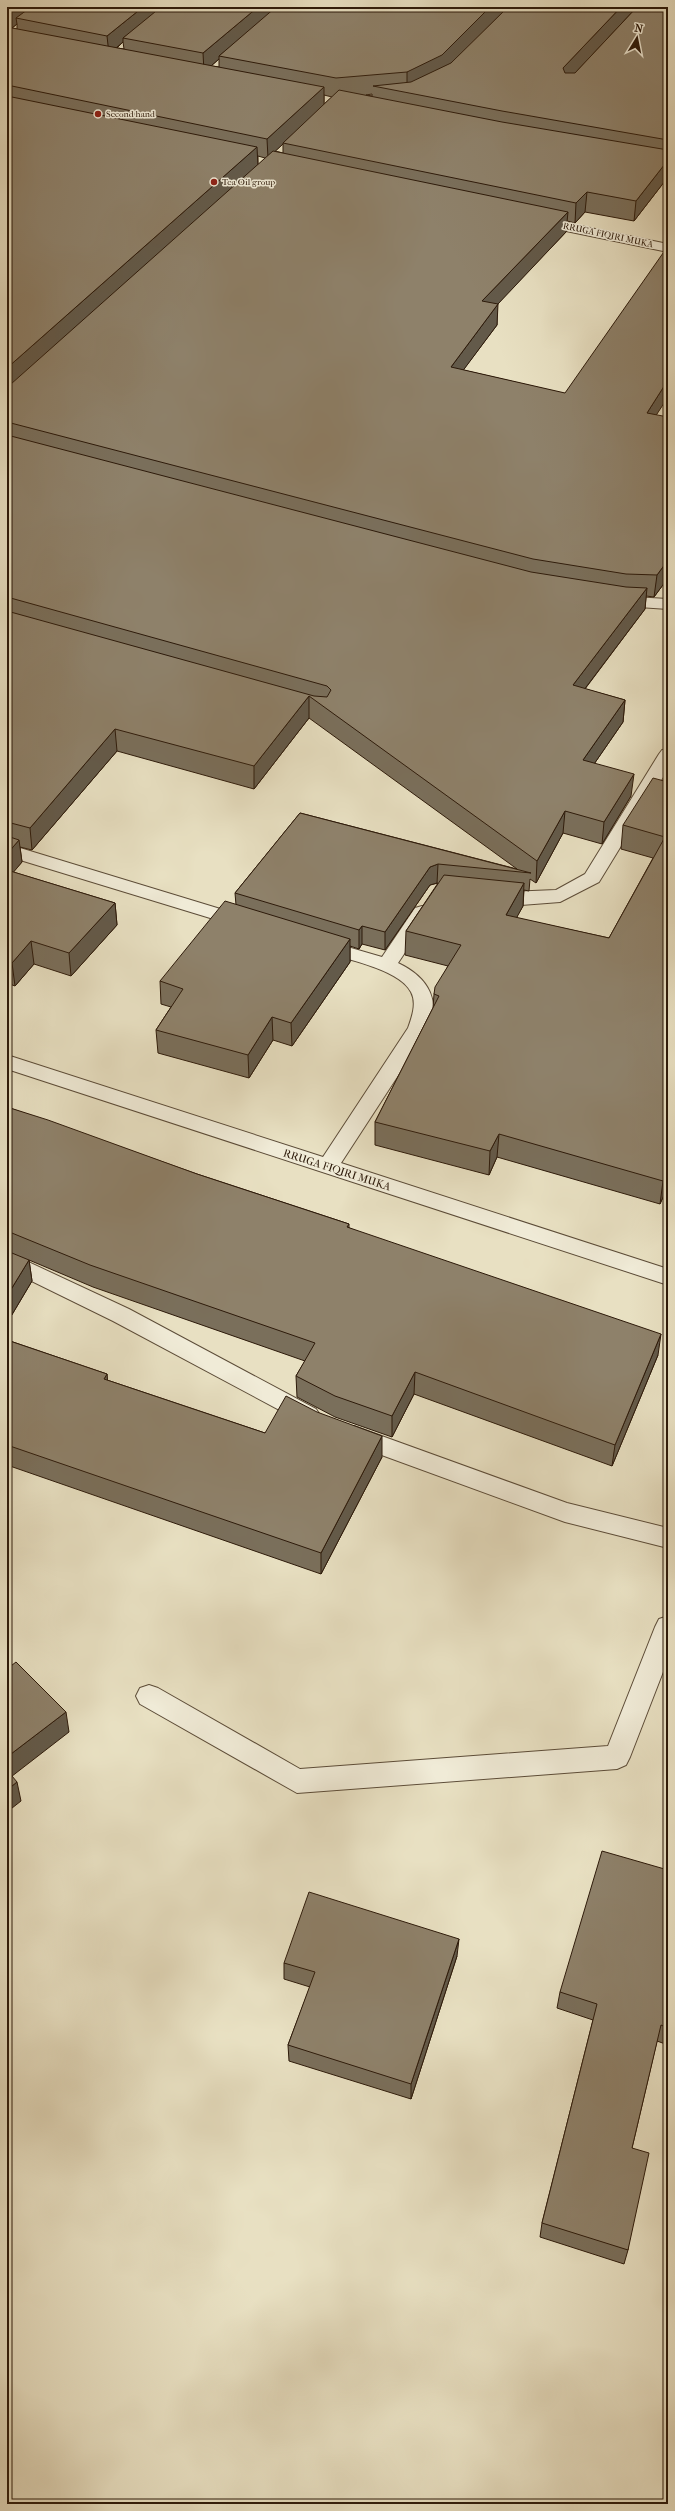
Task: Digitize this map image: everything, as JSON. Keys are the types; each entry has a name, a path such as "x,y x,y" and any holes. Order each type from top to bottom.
{"street":[{"name":"RRUGA FIQIRI MUKA","path":"528,219 668,248"},
{"path":"602,600 668,604"},
{"path":"480,896 521,899 560,896 592,878 668,754"},
{"path":"7,850 258,926"},
{"path":"387,965 433,896"},
{"path":"303,940 387,965 410,976 422,993 425,1012 418,1029 327,1167"},
{"name":"RRUGA FIQIRI MUKA","path":"7,1062 668,1277"},
{"path":"7,1260 72,1288 210,1364 330,1426 565,1512 668,1538"},
{"path":"149,1696 297,1781 617,1757 668,1627"}],"building":[{"path":"7,7 13,7 7,12"},
{"path":"31,7 143,7 107,36 16,18"},
{"path":"161,7 258,7 203,53 123,38"},
{"path":"276,7 490,7 442,55 407,72 336,78 219,56"},
{"path":"508,7 621,7 563,68 565,73 575,73 637,7 668,7 668,140 502,111 373,86 411,82 451,63"},
{"path":"7,27 324,87 267,139 7,85"},
{"path":"339,90 502,122 668,150 668,160 636,201 587,192 576,203 283,143"},
{"path":"7,96 257,147 7,368"},
{"path":"273,151 568,212 482,301 498,304 451,367 565,393 668,246 668,380 647,413 668,417 668,560 657,575 626,574 533,559 7,422 7,385 11,384"},
{"path":"7,435 531,572 626,587 647,588 573,685 625,700 583,760 634,774 604,822 565,811 537,861 309,696 254,766 115,729 30,828 7,822 7,611 314,696 327,697 331,690 327,686 7,597"},
{"path":"653,778 668,782 668,1170 663,1181 499,1134 490,1151 375,1122 439,996 434,994 435,987 461,945 406,931 444,875 524,883 506,915 609,938 665,837 623,825"},
{"path":"300,813 531,873 438,864 430,867 385,932 362,926 359,930 235,893"},
{"path":"7,836 19,840 7,854"},
{"path":"7,870 115,903 69,953 31,941 12,963 7,962"},
{"path":"225,901 350,939 291,1023 272,1017 248,1055 156,1030 183,989 160,981"},
{"path":"7,1107 48,1120 197,1174 349,1224 347,1227 661,1334 615,1445 415,1372 392,1416 335,1396 296,1376 315,1343 90,1265 7,1231"},
{"path":"7,1251 29,1260 7,1296"},
{"path":"7,1340 107,1374 104,1379 265,1433 286,1396 317,1412 382,1436 321,1553 7,1445"},
{"path":"16,1662 66,1712 7,1757 7,1669"},
{"path":"7,1770 17,1782 7,1790"},
{"path":"602,1851 668,1870 668,2028 661,2025 632,2148 649,2153 628,2250 542,2223 597,2004 560,1992"},
{"path":"309,1892 459,1939 411,2084 288,2045 315,1972 284,1963"}],"place":[{"name":"Second hand","path":"98,114"},
{"name":"Tea Oil group","path":"214,182"}]}
